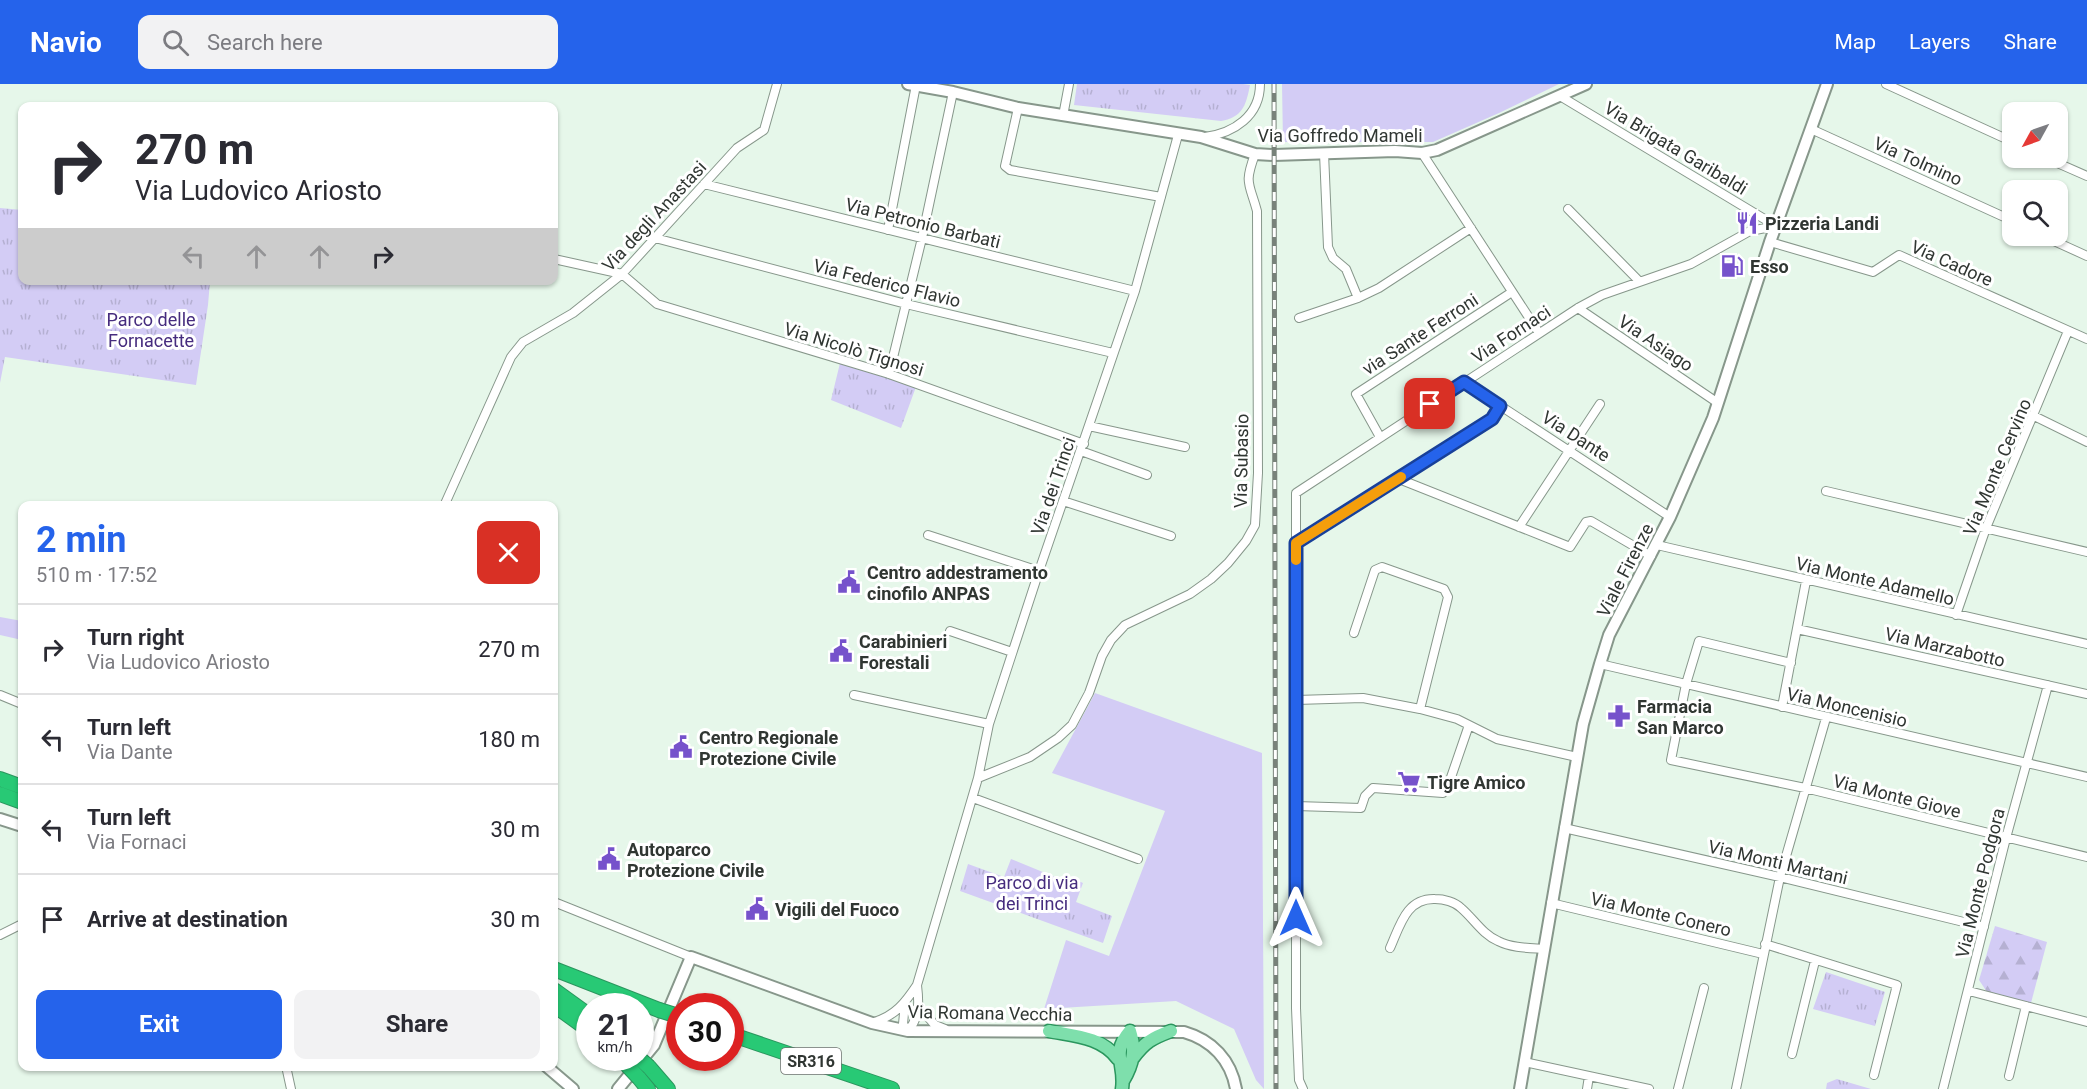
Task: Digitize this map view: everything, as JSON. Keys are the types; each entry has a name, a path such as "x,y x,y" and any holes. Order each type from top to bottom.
{"highway":[{"path":"0,779 18,786"},
{"path":"0,794 18,801"},
{"path":"558,971 666,1012"},
{"path":"558,993 576,1006"},
{"path":"558,1008 576,1021"},
{"name":"SR316","path":"744,1039 892,1089"},
{"path":"632,1071 644,1084"},
{"path":"652,1071 668,1089"}],"main road":[{"name":"Via Goffredo Mameli","path":"912,85 953,92 1018,108 1201,137 1255,154 1422,153 1437,150 1586,84"},
{"name":"Viale Firenze","path":"1520,1089 1583,724 1600,664 1609,635 1657,545 1718,403 1770,242 1827,84"},
{"path":"0,819 18,825"},
{"path":"618,1089 654,1045 690,957"},
{"name":"Via Romana Vecchia","path":"690,957 872,1023 908,1030 952,1032 1171,1031 1195,1035 1215,1048 1229,1067 1236,1089"},
{"path":"1049,1031 1100,1043 1111,1049 1119,1059"},
{"path":"1122,1085 1133,1059 1134,1049 1130,1031"},
{"path":"1122,1085 1118,1050 1122,1040 1130,1031"},
{"path":"1133,1059 1143,1045 1152,1038 1171,1031"},
{"path":"552,1071 573,1089"}],"street":[{"name":"Via degli Anastasi","path":"446,501 511,357 523,342 573,313 622,274 737,148 764,130 777,84"},
{"path":"1063,116 1069,84"},
{"path":"1201,137 1218,135 1235,129 1245,121 1260,96 1260,84"},
{"path":"1886,84 2002,137"},
{"path":"888,230 912,85"},
{"path":"889,374 922,238 953,92"},
{"name":"Via Brigata Garibaldi","path":"1560,96 1776,226"},
{"path":"1018,108 1005,166 1010,171 1161,197"},
{"name":"Via Tolmino","path":"1811,129 2002,216"},
{"name":"Via dei Trinci","path":"872,1023 886,1019 905,1003 917,985 973,798 989,724 1135,291 1178,135"},
{"path":"1324,153 1328,247 1333,258 1346,268 1358,298"},
{"path":"1422,153 1539,333"},
{"name":"Via Subasio","path":"978,778 1030,757 1058,738 1072,725 1089,693 1101,656 1111,640 1125,625 1190,594 1211,579 1246,541 1255,525 1258,473 1257,211 1248,186 1248,174 1255,154"},
{"path":"2068,168 2087,176"},
{"name":"Via Petronio Barbati","path":"704,184 1135,291"},
{"path":"1568,209 1639,281"},
{"name":"Via Fornaci","path":"1296,543 1296,493 1380,437 1578,308 1602,295 1691,264 1750,231 1776,226"},
{"path":"1299,318 1358,298 1379,288 1471,228"},
{"name":"Via Federico Flavio","path":"655,238 906,304 1113,353"},
{"name":"Via Cadore","path":"1770,242 1873,272 1899,255 2087,339"},
{"path":"2065,246 2087,256"},
{"path":"558,260 622,274"},
{"name":"Via Nicolò Tignosi","path":"622,274 657,304 889,374 1082,447 1147,475"},
{"name":"via Sante Ferroni","path":"1380,437 1356,394 1512,292"},
{"name":"Via Asiago","path":"1578,308 1718,403"},
{"name":"Via Monte Cervino","path":"1956,615 1986,528 2068,331"},
{"name":"Via Dante","path":"1464,382 1670,517"},
{"path":"1520,527 1600,404"},
{"path":"1303,1089 1299,1080 1296,1008 1296,543 1492,419 1500,406"},
{"path":"2034,416 2087,441"},
{"path":"1089,426 1185,447"},
{"path":"1399,478 1570,547 1586,522 1591,520 1651,556"},
{"path":"1827,491 2087,552"},
{"path":"1064,501 1171,536"},
{"path":"928,535 1039,571"},
{"name":"Via Monte Adamello","path":"1657,545 2087,644"},
{"path":"1354,633 1375,570 1382,567 1444,589 1448,597 1420,709"},
{"path":"1782,707 1806,581"},
{"name":"Via Marzabotto","path":"1797,629 2087,694"},
{"path":"950,631 1012,652"},
{"path":"1686,684 1699,641 1791,663"},
{"name":"Via Moncenisio","path":"1600,664 2087,777"},
{"name":"Via Monte Giove","path":"1686,684 1671,760 1805,788 2087,857"},
{"name":"Via Monte Podgora","path":"1943,1089 2006,838 2048,685"},
{"path":"0,695 18,702"},
{"path":"854,695 989,724"},
{"path":"1296,700 1363,698 1420,709 1457,719 1497,740 1577,757"},
{"name":"Via Monte Giove","path":"1736,1089 1780,877 1826,718"},
{"path":"1296,806 1361,808 1365,796 1373,788 1443,794 1448,786 1469,725"},
{"path":"973,798 1138,859"},
{"name":"Via Monti Martani","path":"1564,828 1780,877 1984,927"},
{"path":"1390,948 1408,909 1416,902 1440,899 1460,906 1480,929 1499,942 1543,949"},
{"name":"Via Monte Conero","path":"1551,903 1763,954"},
{"name":"Via Romana Vecchia","path":"558,904 690,957"},
{"path":"0,935 18,926"},
{"path":"1765,944 1897,985 1874,1075"},
{"path":"1792,1054 1815,961"},
{"name":"Via dei Trinci","path":"917,985 919,1006"},
{"path":"1678,1089 1704,988"},
{"path":"1969,991 2087,1022"},
{"path":"905,1003 903,1024 908,1030 914,1024 919,1006"},
{"path":"919,1006 935,1025 952,1032"},
{"path":"2009,1076 2026,1006"},
{"path":"1524,1062 1649,1089"},
{"path":"287,1071 291,1089"},
{"path":"1587,1089 1589,1076"}],"green space":[{"path":"1077,84 1250,85 1247,98 1239,113 1221,121 1074,105"},
{"path":"1282,84 1559,84 1433,142 1283,142"},
{"name":"Parco delle Fornacette","path":"0,208 18,210 18,285 210,285 196,385 5,357 0,383"},
{"path":"841,359 917,384 901,428 831,400"},
{"path":"0,617 18,620 18,639 0,635"},
{"path":"1095,693 1262,753 1264,1089 1256,1080 1234,1029 1176,1001 1044,1009 1066,940 1109,956 1165,811 1052,773"},
{"name":"Parco di via dei Trinci","path":"1011,859 1072,884 1074,879 1083,883 1076,902 1112,916 1103,943 960,891 968,864 1004,877"},
{"path":"1995,926 2047,942 2031,1003 1987,992 1979,980"},
{"path":"1826,972 1885,992 1875,1026 1813,1009"},
{"path":"1837,1079 1871,1089 1826,1089 1827,1083"}],"railway":[{"path":"1274,84 1276,1089"}],"slow traffic":[{"path":"1296,560 1296,543 1401,477"}],"place":[{"name":"Pizzeria Landi","path":"1747,223"},
{"name":"Esso","path":"1732,266"},
{"name":"Centro addestramento cinofilo ANPAS","path":"849,582"},
{"name":"Carabinieri Forestali","path":"841,651"},
{"name":"Farmacia San Marco","path":"1619,716"},
{"name":"Centro Regionale Protezione Civile","path":"681,747"},
{"name":"Tigre Amico","path":"1409,782"},
{"name":"Autoparco Protezione Civile","path":"609,859"},
{"name":"Vigili del Fuoco","path":"757,909"}],"route":[{"path":"1296,918 1296,543 1492,419 1500,406 1464,382 1430,404"}]}
